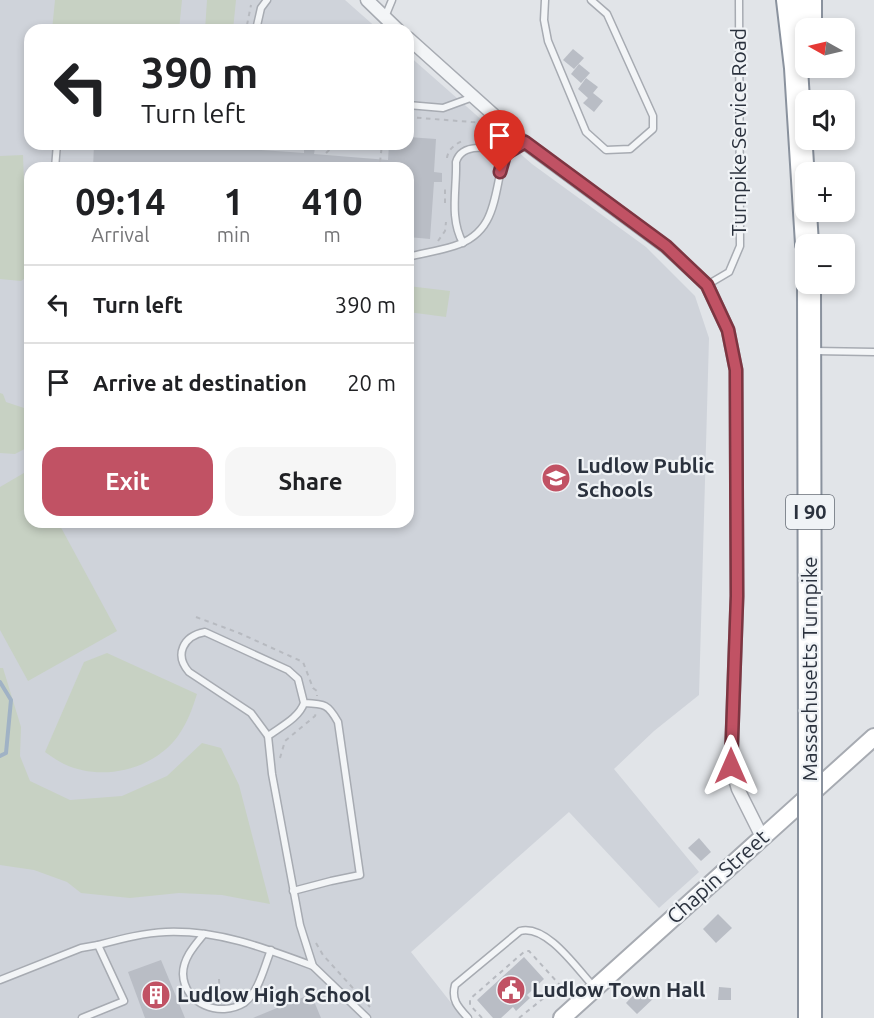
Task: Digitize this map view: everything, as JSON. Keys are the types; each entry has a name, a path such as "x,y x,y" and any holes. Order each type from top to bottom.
{"highway":[{"path":"788,0 796,68 807,234"},
{"path":"810,0 810,18"},
{"name":"Massachusetts Turnpike","path":"809,294 810,1018"}],"main road":[{"name":"Chapin Street","path":"561,1018 874,737"}],"street":[{"path":"367,0 393,24"},
{"path":"414,43 525,142 666,246 707,285 728,330 736,370 737,596 731,766 738,789 762,837"}],"lane":[{"path":"257,24 261,8 267,0"},
{"path":"385,17 392,0"},
{"path":"545,0 544,20 548,41 586,132 606,150 630,149 653,129 653,116 607,14 591,0"},
{"name":"Turnpike Service Road","path":"707,285 729,272 740,246 739,0"},
{"path":"414,106 443,108 474,96"},
{"path":"414,255 463,243 479,233 490,217 505,154 525,142"},
{"path":"463,243 454,221 456,162 459,155 471,148 497,150 505,154"},
{"path":"810,351 874,352"},
{"path":"268,736 302,709 304,703 297,679 288,670 205,632 191,636 184,644 182,655 184,665 189,672 251,713 268,736 272,774 293,891 300,925 313,966"},
{"path":"293,891 331,880 360,875 338,722 330,707 316,703 304,703"},
{"path":"468,1018 455,1002 453,993 455,985 511,936 528,929 547,936 595,988"},
{"path":"0,980 81,948 165,932 204,934 221,936 271,950 313,966 367,1018"},
{"path":"204,934 185,962 183,974 185,986 191,996 199,1004 210,1009 221,1011 243,1004 252,995 271,950"},
{"path":"82,1018 124,1001 98,945"}],"path":[{"path":"414,117 487,123"},
{"path":"326,153 329,150"},
{"path":"380,162 381,150"},
{"path":"196,616 303,662 313,688 317,692 315,716 285,741 280,754 280,763"},
{"path":"315,940 323,955 374,1011"},
{"path":"482,1018 470,1005 470,999 525,951 529,951 568,995 545,997 519,1018"},
{"path":"219,979 221,1011"}],"shaded area":[{"name":"Ludlow Public Schools","path":"0,0 345,0 372,24 24,24 24,150 414,150 414,60 532,164 646,247 695,296 709,338 699,695 654,731 614,769 699,872 659,908 569,812 411,952 463,1018 0,1018"}],"green space":[{"path":"55,0 182,0 180,24 53,24"},
{"path":"207,0 236,0 234,24 205,24"},
{"path":"23,155 24,279 21,281 0,279 0,156"},
{"path":"414,287 450,291 446,317 414,313"},
{"path":"0,393 3,394 6,402 24,408 24,449 15,454 0,453"},
{"path":"24,473 24,528 61,528 117,631 28,681 0,630 0,487"},
{"path":"107,653 197,694 184,726 167,748 141,765 126,770 94,772 64,764 45,752 84,662"},
{"path":"0,668 3,668 21,727 20,756 30,781 70,800 122,796 167,776 202,743 221,748 239,785 270,904 222,895 179,893 130,898 81,893 67,882 34,870 0,865"}],"building":[{"path":"573,49 584,58 574,69 563,60"},
{"path":"579,64 590,73 581,83 571,74"},
{"path":"586,78 598,87 593,93 603,101 594,112 583,103 588,98 578,89"},
{"path":"414,137 436,139 434,172 442,173 442,182 434,182 430,239 414,238 414,162 93,162 94,150 262,150 304,153 304,150 315,150 314,154 388,160 389,150 414,150"},
{"path":"699,838 711,852 701,861 688,848"},
{"path":"718,914 732,928 716,943 703,929"},
{"path":"524,957 544,979 527,995 530,998 516,1011 513,1007 501,1018 493,1018 477,1000"},
{"name":"Ludlow High School","path":"161,960 185,1018 145,1018 128,972"},
{"path":"719,987 731,988 731,1000 718,1000"},
{"path":"649,989 656,996 637,1014 626,1003 638,990 643,995"},
{"name":"Ludlow High School","path":"311,994 321,1018 253,1018"}],"waterway":[{"path":"0,682 11,700 6,753 0,756"}],"place":[{"name":"Ludlow Public Schools","path":"556,478"},
{"name":"Ludlow Town Hall","path":"511,990"},
{"name":"Ludlow High School","path":"156,995"}],"route":[{"path":"500,172 505,154 525,142 548,162 666,246 707,285 728,330 736,370 737,596 731,766"}]}
